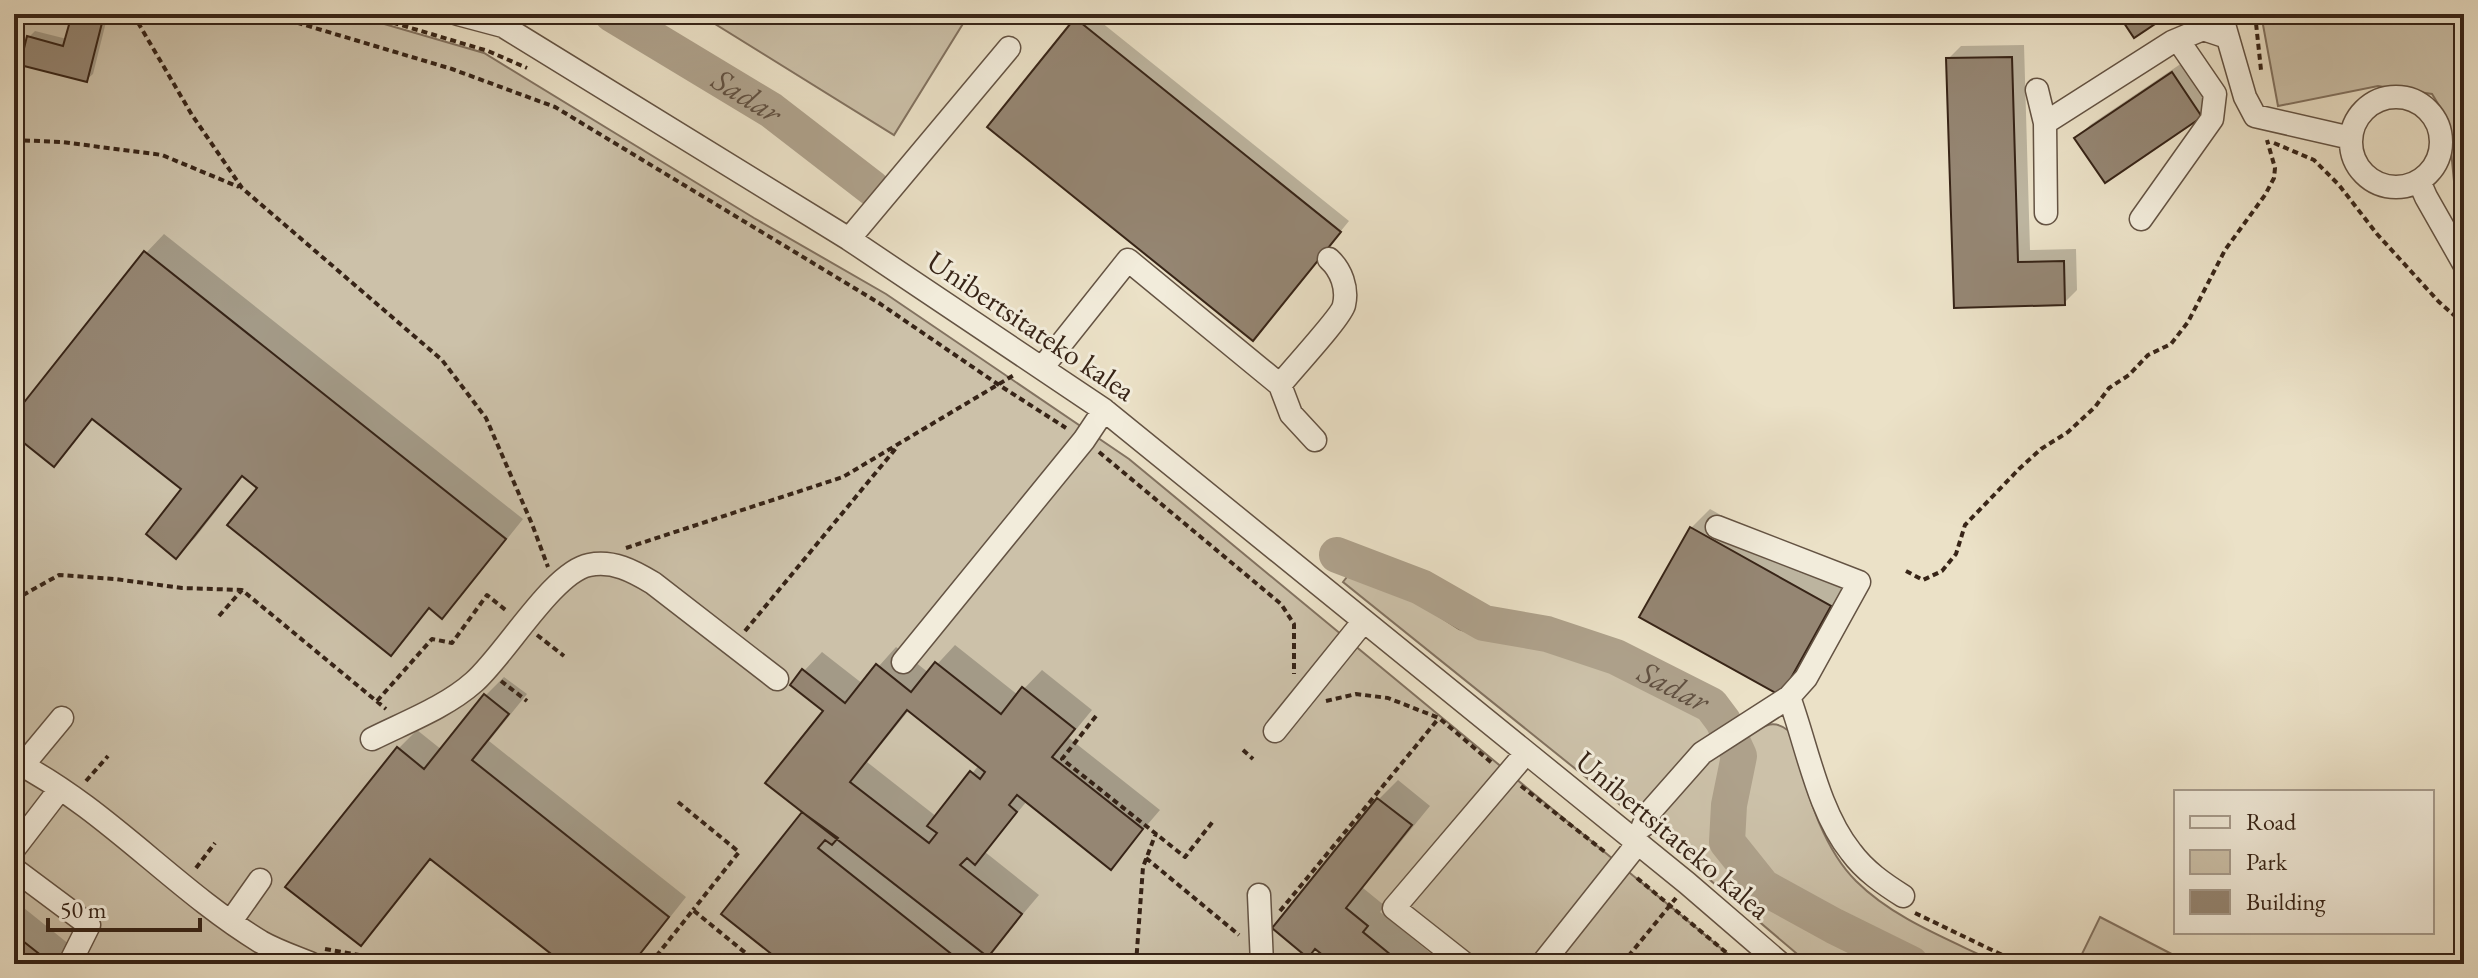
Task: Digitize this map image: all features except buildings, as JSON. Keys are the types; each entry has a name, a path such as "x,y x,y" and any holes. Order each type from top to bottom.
{"street":[{"name":"Unibertsitateko kalea","path":"458,14 503,26 849,239 1032,368 1104,410 1526,753 1640,834 1687,883 1781,964"},
{"path":"2221,14 2245,97 2255,116 2351,138"},
{"path":"2045,123 2178,40 2203,29 2227,37"},
{"path":"2141,219 2212,119 2215,94 2178,40"},
{"path":"849,239 1009,48"},
{"path":"2037,90 2045,123 2046,213"},
{"path":"2387,97 2408,98 2429,110 2441,132 2442,147 2434,167 2419,181 2408,186 2385,186 2368,178 2357,165 2351,138 2364,109 2387,97"},
{"path":"2419,181 2464,264"},
{"path":"1280,385 1344,308 1345,290 1339,268 1329,259"},
{"path":"1032,368 1128,260 1280,385 1291,414 1315,440"},
{"path":"903,662 1084,440 1104,410"},
{"name":"Unibertsitateko kalea","path":"1542,964 1621,865 1649,813 1702,753 1789,697 1806,678 1859,582 1717,527"},
{"path":"372,739 449,699 487,671 566,576 587,565 610,564 631,570 653,583 777,679"},
{"path":"1275,731 1363,622"},
{"path":"1789,697 1825,806 1843,840 1851,853 1878,880 1903,896"},
{"path":"62,718 19,763 67,781 82,803 262,942 318,956"},
{"path":"1465,964 1394,908 1526,753"},
{"path":"14,849 67,781"},
{"path":"14,869 89,925 72,959"},
{"path":"231,921 260,880"},
{"path":"1259,895 1261,951"}],"path":[{"path":"133,14 192,115 242,188 442,360 486,418 556,588"},
{"path":"268,14 452,69 555,107 879,303 1084,440 1281,604 1294,624 1296,637 1292,683"},
{"path":"2255,14 2262,82"},
{"path":"1906,571 1923,580 1942,571 1956,554 1965,525 2019,469 2041,449 2068,432 2095,407 2109,388 2129,375 2148,355 2171,344 2188,322 2225,250 2274,178 2275,168 2265,136 2277,145 2314,160 2439,302 2464,324"},
{"path":"14,140 62,142 162,155 242,188"},
{"path":"625,548 843,477 1032,368"},
{"path":"733,646 901,441"},
{"path":"14,600 59,575 182,588 242,590 403,723"},
{"path":"219,616 242,590"},
{"path":"377,701 432,639 452,643 487,595"},
{"path":"487,671 527,701"},
{"path":"1317,704 1341,696 1368,695 1388,698 1439,718 1740,964"},
{"path":"1096,716 1062,759 1185,857 1214,820"},
{"path":"1146,858 1261,951 1439,718"},
{"path":"1243,750 1253,759"},
{"path":"67,781 86,781 108,756"},
{"path":"650,964 739,852 678,802"},
{"path":"1136,964 1146,858 1156,833"},
{"path":"196,868 215,843"},
{"path":"1622,964 1687,883"},
{"path":"693,910 759,964"},
{"path":"318,956 409,964"}],"green space":[{"path":"15,14 350,14 484,53 754,218 886,294 1129,459 1740,964 14,964"},
{"path":"699,14 969,14 894,135"},
{"path":"2261,14 2464,14 2464,231 2458,222 2448,120 2432,94 2378,86 2278,106"},
{"path":"1354,568 1389,584 1459,629 1488,639 1541,645 1601,662 1705,716 1750,734 1770,725 1784,727 1789,731 1822,830 1843,866 1856,881 1906,918 1999,964 1809,964 1644,824 1343,582"},
{"path":"2100,917 2191,964 2090,964 2080,958"}],"waterway":[{"name":"Sadar","path":"612,14 771,110 872,188"},
{"name":"Sadar","path":"1337,555 1421,587 1484,623 1547,634 1616,657 1711,705 1723,721 1739,756 1729,805 1727,842 1763,887 1911,964"}]}
